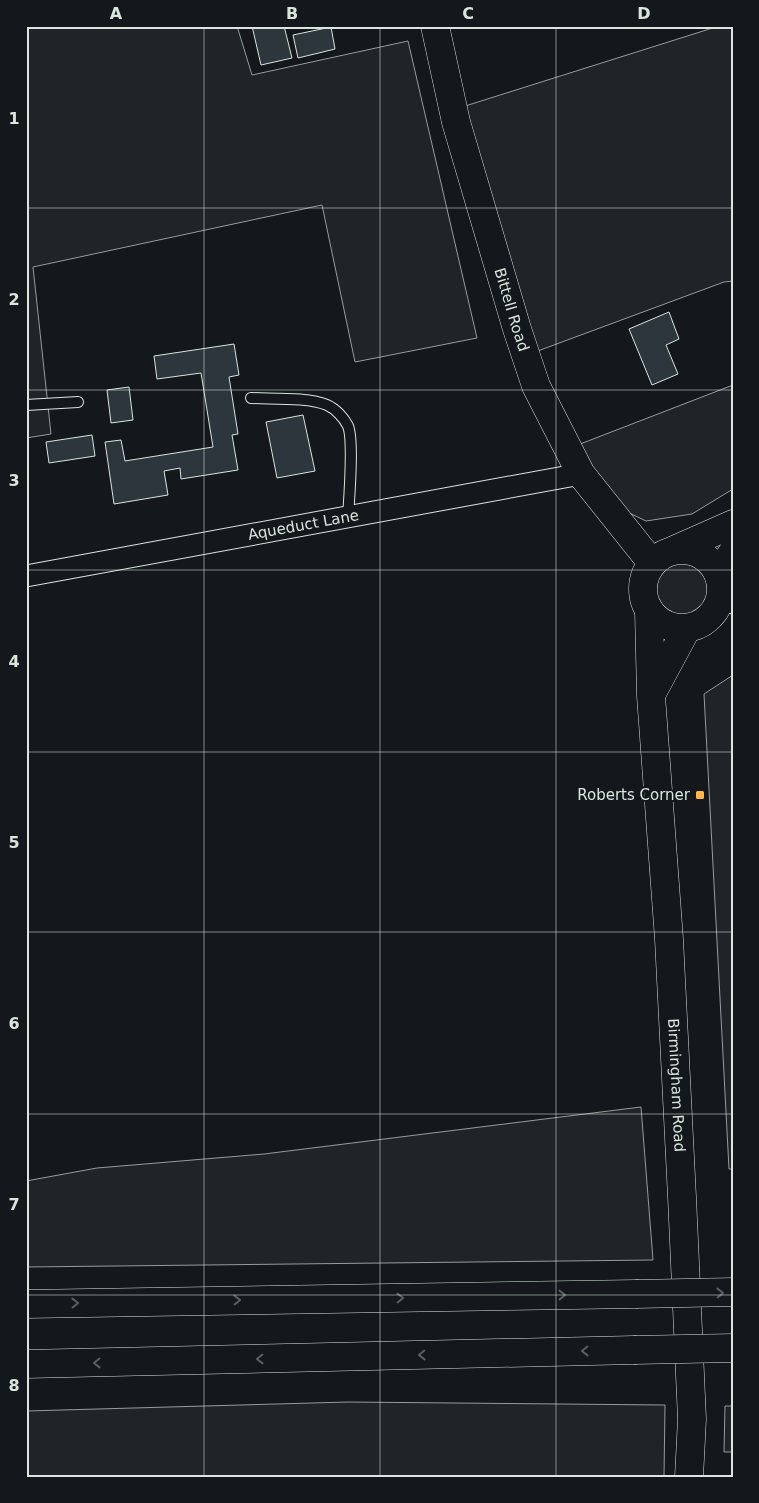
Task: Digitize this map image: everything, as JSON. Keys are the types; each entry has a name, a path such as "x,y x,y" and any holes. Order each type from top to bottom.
{"main road":[{"name":"Bittell Road","path":"435,26 456,122 517,329 536,386 581,474 607,509 663,556"},
{"path":"663,556 685,549 696,552 706,558 726,582 716,608 710,617 696,626 675,628 657,619 649,610 644,600 642,591 643,580 647,569 663,556 733,524"},
{"name":"Birmingham Road","path":"649,610 651,696 669,940 682,1197 692,1419 690,1477"},
{"path":"651,696 687,628"},
{"path":"26,1304 733,1292"},
{"path":"26,1364 733,1348"}],"street":[{"name":"Aqueduct Lane","path":"26,576 581,474"}],"lane":[{"path":"251,398 314,402 328,405 340,414 348,427 350,446 348,518"},
{"path":"26,405 78,402"}],"shaded area":[{"path":"26,26 237,26 252,75 408,41 477,338 355,362 322,205 33,267 51,434 26,438"},
{"path":"719,26 733,26 733,281 724,282 535,352 462,107"},
{"path":"733,385 733,489 692,514 646,521 619,508 575,446"},
{"path":"676,556 688,556 705,565 712,576 714,588 712,600 705,611 688,620 676,620 664,615 655,606 650,594 650,582 655,570 664,561"},
{"path":"733,675 733,1169 729,1169 704,694"},
{"path":"641,1107 653,1260 26,1267 26,1181 97,1168 264,1154"},
{"path":"348,1402 665,1405 664,1477 26,1477 26,1411"},
{"path":"725,1406 733,1406 733,1452 724,1452"}],"building":[{"path":"252,26 284,26 292,58 261,65"},
{"path":"331,27 335,49 298,58 293,35"},
{"path":"669,312 679,339 666,345 678,374 652,385 629,329"},
{"path":"234,344 239,375 229,377 238,434 232,435 238,470 181,479 180,468 164,471 168,495 114,504 105,442 121,440 125,461 213,447 201,373 157,379 154,356"},
{"path":"129,387 133,420 111,423 107,390"},
{"path":"303,415 315,471 277,478 266,422"},
{"path":"92,435 95,456 49,463 46,442"}],"place":[{"name":"Roberts Corner","path":"700,795"}]}
